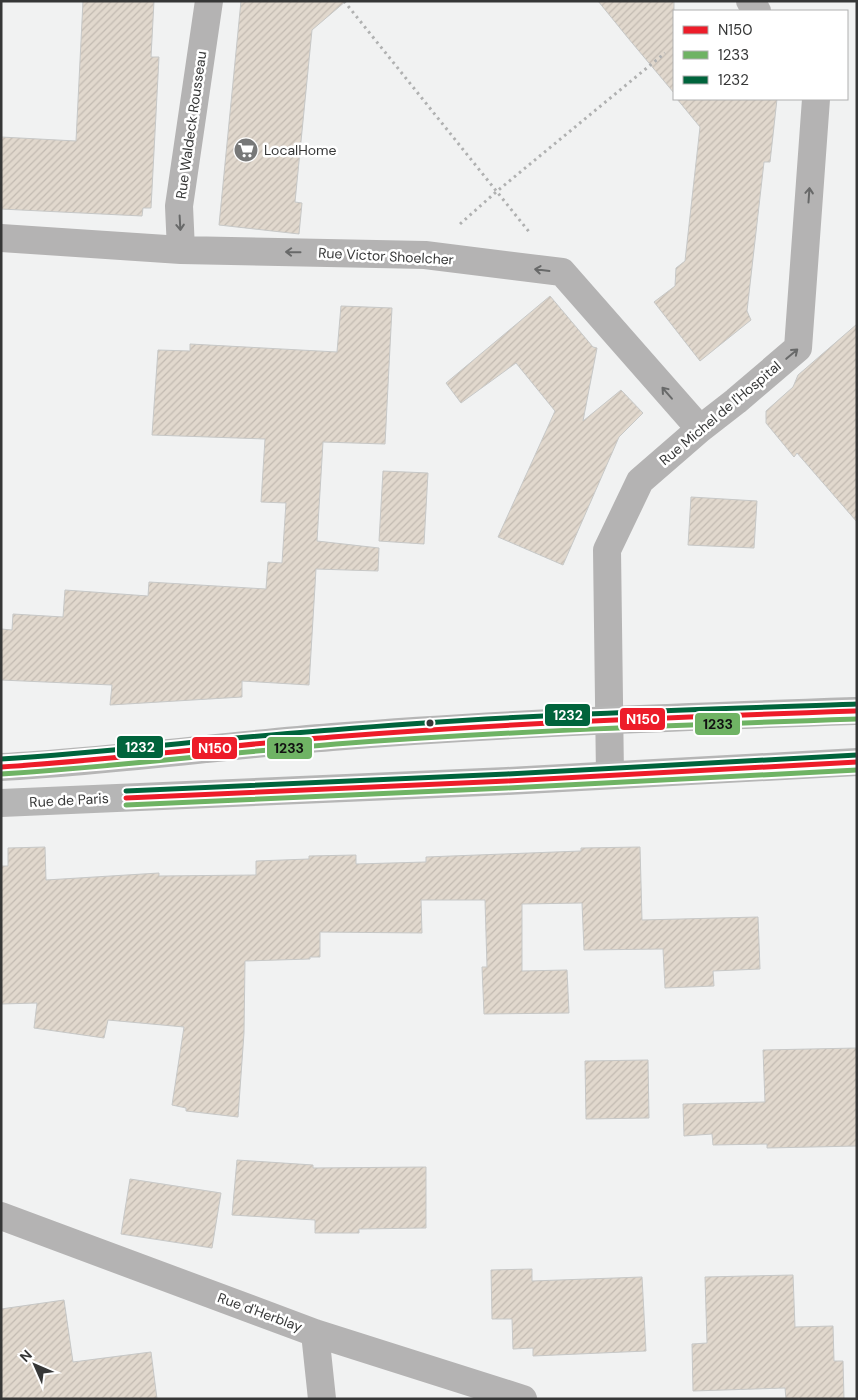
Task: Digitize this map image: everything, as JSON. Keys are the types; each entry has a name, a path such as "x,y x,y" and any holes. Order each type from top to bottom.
{"main road":[{"path":"1,767 74,763 333,737 677,716 857,711"},
{"name":"Rue de Paris","path":"1,803 857,762"}],"street":[{"name":"Rue Waldeck Rousseau","path":"181,250 179,206 208,1"},
{"name":"Rue Michel de l'Hospital","path":"610,775 607,550 640,481 798,348 816,100"},
{"name":"Rue Victor Shoelcher","path":"1,238 181,250 425,255 562,272"},
{"path":"562,272 700,429"},
{"name":"Rue d'Herblay","path":"1,1216 315,1333 523,1399"},
{"path":"315,1333 322,1399"}],"path":[{"path":"344,1 562,272"},
{"path":"425,255 496,192 665,53"}],"building":[{"path":"83,1 154,1 151,57 159,57 151,208 143,208 142,216 1,209 1,137 76,141"},
{"path":"241,1 346,1 312,30 295,202 302,203 299,234 219,225"},
{"path":"598,1 674,1 673,92"},
{"path":"678,100 777,100 770,162 764,162 747,311 751,320 700,361 654,302 675,286 676,268 685,261 700,127"},
{"path":"550,296 593,347 597,348 583,421 621,390 643,413 619,437 563,565 498,537 555,411 516,363 461,403 446,383"},
{"path":"341,306 392,308 385,444 323,442 317,541 379,548 378,571 316,569 309,685 242,681 242,697 110,705 112,685 1,680 1,629 12,630 13,614 63,617 65,590 148,596 149,582 266,589 268,562 282,563 286,503 261,502 265,439 152,435 158,350 190,351 190,344 337,352"},
{"path":"857,324 857,522 797,453 794,457 766,423 766,411 793,387 798,375"},
{"path":"383,471 428,473 424,544 379,541"},
{"path":"691,497 757,501 754,548 688,545"},
{"path":"45,847 46,880 159,873 159,876 256,875 256,861 309,859 309,856 356,855 356,864 426,862 426,857 581,851 581,848 640,847 642,920 758,917 760,969 713,971 714,986 665,988 663,949 584,950 582,903 522,904 522,971 567,970 569,1013 484,1014 482,967 487,967 485,900 421,900 422,933 320,932 320,957 245,961 244,1033 238,1117 186,1111 186,1108 172,1105 184,1027 108,1020 104,1038 34,1028 37,1003 1,1004 1,866 8,866 8,848"},
{"path":"857,1048 857,1146 767,1148 767,1144 713,1145 712,1134 684,1136 683,1104 765,1102 763,1050"},
{"path":"648,1060 649,1118 586,1119 585,1061"},
{"path":"237,1160 313,1165 313,1168 426,1167 426,1228 359,1229 359,1233 315,1233 315,1220 232,1215"},
{"path":"130,1179 221,1193 212,1248 121,1234"},
{"path":"532,1269 532,1281 642,1277 646,1351 533,1356 533,1348 513,1349 512,1319 492,1319 491,1270"},
{"path":"793,1275 795,1327 833,1326 834,1361 843,1361 844,1399 786,1399 785,1388 693,1391 692,1344 707,1343 705,1277"},
{"path":"64,1300 73,1362 151,1352 157,1399 1,1399 1,1309"}],"transit line":[{"name":"1232","path":"1,759 290,733 463,720 857,704"},
{"name":"N150","path":"1,767 397,732 594,721 857,711"},
{"name":"1233","path":"1,774 401,739 857,719"},
{"name":"1232","path":"126,791 507,774 857,755"},
{"name":"N150","path":"126,798 507,781 857,762"},
{"name":"1233","path":"126,805 857,770"}],"place":[{"name":"LocalHome","path":"246,150"}]}
